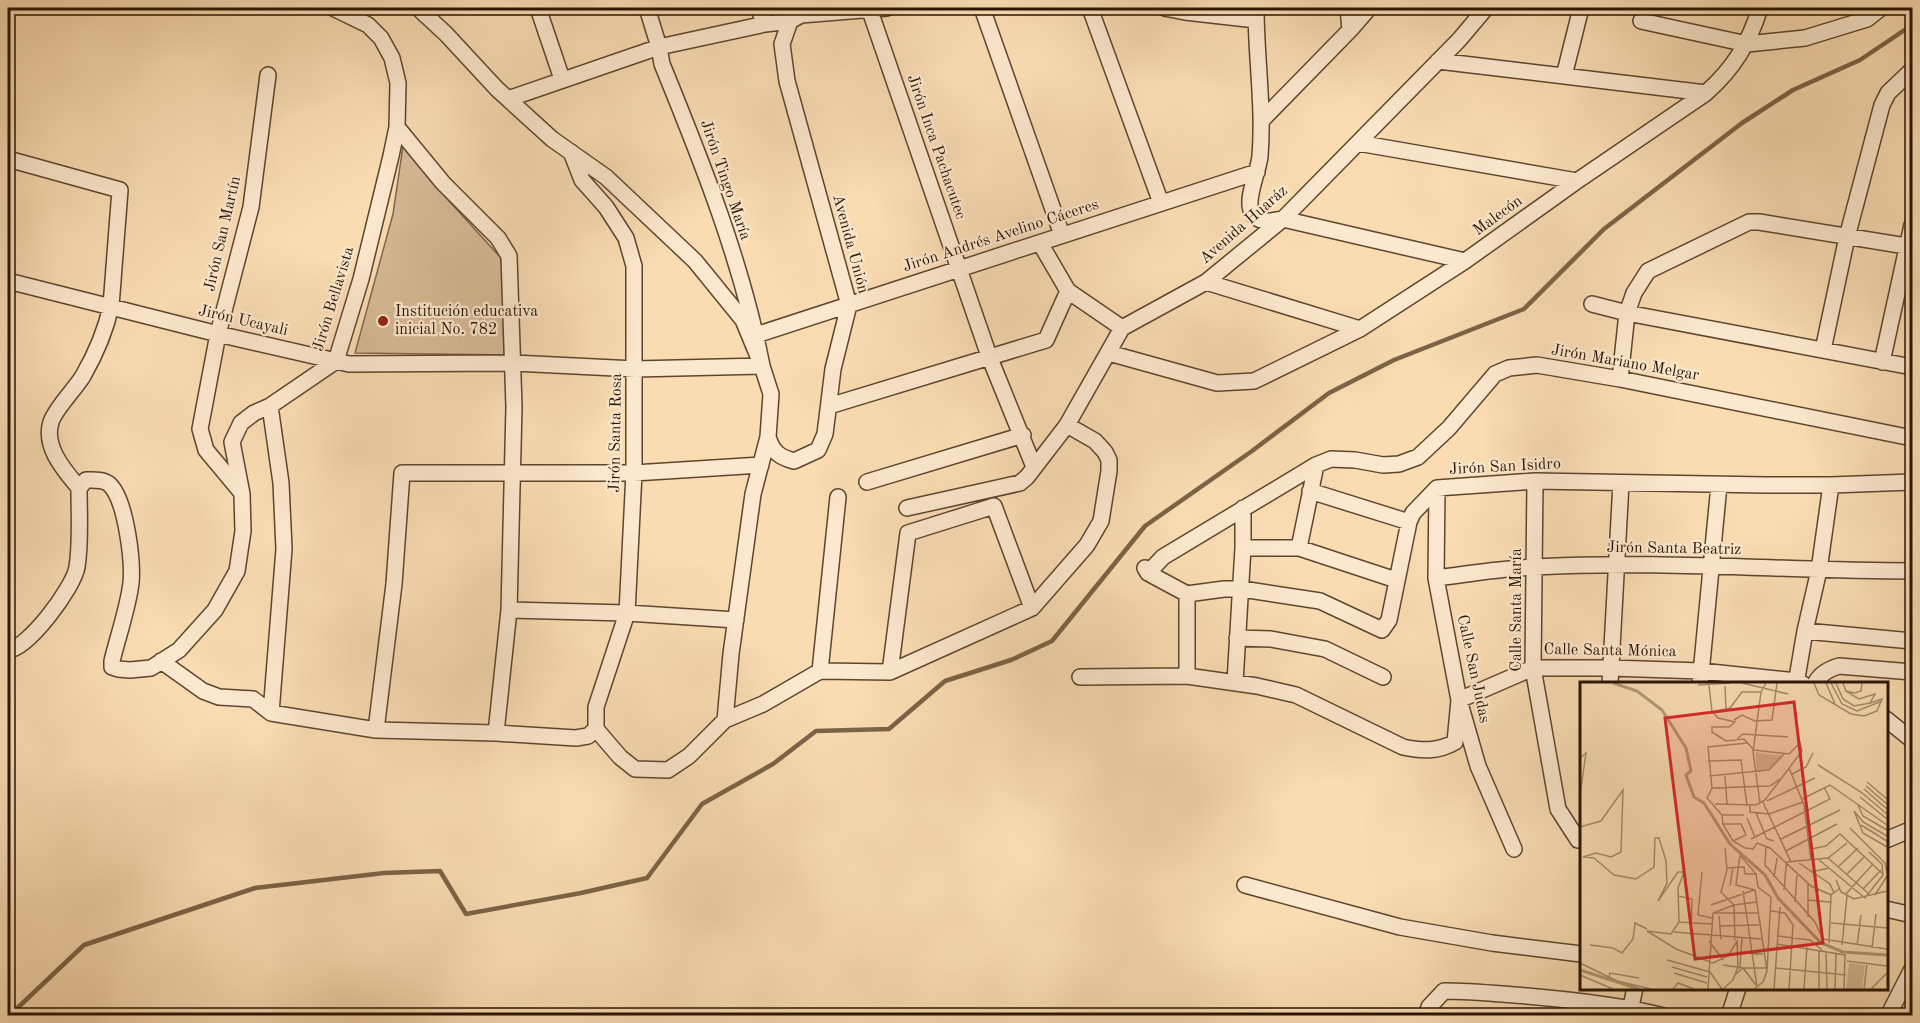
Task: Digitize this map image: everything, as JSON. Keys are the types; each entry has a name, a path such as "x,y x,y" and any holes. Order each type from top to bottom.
{"street":[{"name":"Jirón Bellavista","path":"79,488 86,480 108,483 116,494 129,533 131,583 112,667 130,670 151,668 179,650 215,610 237,571 243,531 242,494 232,442 242,423 336,361 361,279 379,212 397,128 398,83 392,58 381,38 368,26 333,8"},
{"path":"418,8 508,99 552,139 606,177 695,261 742,320 762,366 771,394 768,437 753,494 730,654 725,720"},
{"path":"538,8 562,79"},
{"name":"Jirón Tingo María","path":"647,8 662,64 704,165 750,309 762,366"},
{"path":"758,8 765,24"},
{"name":"Jirón Inca Pachacutec","path":"869,8 989,356 1023,435 1034,467"},
{"path":"508,99 659,47 765,24 790,21 801,15 887,8"},
{"path":"982,8 1062,235"},
{"path":"1090,8 1161,203"},
{"path":"1165,8 1185,12 1256,14 1261,121 1260,158 1250,203 1251,211 1256,217 1267,222 1283,219 1465,261"},
{"path":"1348,8 1350,30"},
{"path":"1261,121 1369,8"},
{"name":"Avenida Huaráz","path":"1122,328 1206,282 1283,219 1438,61 1486,8"},
{"path":"1564,76 1581,8"},
{"name":"Malecón","path":"1108,353 1217,383 1242,383 1254,381 1360,329 1465,261 1576,181 1706,93 1723,78 1747,44 1760,8"},
{"path":"1641,21 1747,44 1805,38 1867,19 1881,8"},
{"name":"Avenida Unión","path":"768,437 773,450 782,458 794,461 818,450 825,434 833,369 849,305 787,81 782,44 790,21"},
{"path":"1438,61 1706,93"},
{"path":"1823,350 1847,237 1882,105 1888,93 1912,70"},
{"name":"Jirón San Martín","path":"242,494 206,450 200,429 218,334 251,207 268,75"},
{"path":"397,128 443,183 498,238 509,256 514,363 509,610 496,733"},
{"path":"1358,143 1576,181"},
{"name":"Jirón Santa Rosa","path":"570,152 582,180 606,207 626,238 634,266 634,473 627,613 596,707 596,729"},
{"path":"8,159 120,190 108,321 83,375 51,421 50,438 54,453 79,488 77,570 52,612 26,642 14,650 8,650"},
{"name":"Jirón Andrés Avelino Cáceres","path":"756,335 1257,172"},
{"path":"1620,379 1627,313 1634,293 1648,271 1749,222 1910,246"},
{"path":"1882,362 1910,246 1912,225"},
{"path":"907,508 1020,483 1067,425 1122,328 1068,291 1040,243"},
{"name":"Jirón Ucayali","path":"8,281 218,334 349,364 514,363 635,369 762,366"},
{"path":"1206,282 1360,329"},
{"path":"829,406 1046,340 1068,291"},
{"path":"1592,304 1627,313 1912,367"},
{"name":"Jirón Mariano Melgar","path":"1187,594 1147,570 1163,557 1316,465 1331,459 1383,465 1399,464 1418,457 1449,428 1495,374 1509,368 1537,365 1620,379 1912,438"},
{"path":"270,406 281,483 284,549 271,713"},
{"path":"161,661 203,692 219,697 253,699 271,713 376,730 576,738 588,735 596,729 635,769 668,770 689,756 725,720 763,704 820,671 890,672 1032,608 1087,545 1101,521 1110,471 1109,460 1095,441 1067,425"},
{"path":"867,482 1023,435"},
{"path":"376,730 394,584 402,473 634,473 761,465"},
{"path":"1299,548 1316,465"},
{"name":"Jirón San Isidro","path":"1187,594 1242,589 1320,601 1382,630 1389,620 1408,522 1413,513 1437,488 1535,481 1719,485 1912,482"},
{"name":"Calle Santa María","path":"1535,481 1533,668 1558,809 1580,838"},
{"path":"1610,682 1621,483"},
{"path":"1701,678 1719,485"},
{"path":"1798,682 1805,631 1819,570 1831,485"},
{"name":"Calle San Judas","path":"1437,488 1436,578 1459,700 1478,765 1514,849"},
{"path":"1310,491 1408,522"},
{"path":"820,671 838,497"},
{"path":"890,672 908,533 994,506 1032,608"},
{"path":"1235,682 1242,589 1243,508"},
{"path":"1243,548 1299,548 1396,580"},
{"name":"Jirón Santa Beatriz","path":"1436,578 1534,567 1615,566 1912,571"},
{"path":"1187,594 1187,676"},
{"path":"509,610 627,613 736,620"},
{"path":"1805,631 1912,641"},
{"path":"1238,638 1271,639 1325,649 1383,677"},
{"path":"1816,682 1830,669 1839,666 1912,672"},
{"name":"Calle Santa Mónica","path":"1459,700 1533,668 1611,668 1701,678 1779,682"},
{"path":"1080,677 1187,676 1235,682 1296,695 1403,747 1422,751 1446,747 1455,742 1459,700"},
{"path":"1887,720 1912,740"},
{"path":"1887,840 1912,829"},
{"path":"1245,885 1400,927 1492,943 1580,954"},
{"path":"1887,909 1912,915"},
{"path":"1888,1016 1912,969"},
{"path":"1630,1012 1635,990"},
{"path":"1729,1016 1737,990"},
{"path":"1426,1016 1429,1007 1444,991 1470,991 1665,1016"}],"shaded area":[{"path":"403,146 501,258 508,355 355,353 393,214"}],"waterway":[{"path":"9,1016 84,945 255,888 384,873 440,871 466,914 581,893 647,878 702,804 773,764 816,731 889,729 945,681 1011,660 1052,641 1145,526 1252,451 1329,393 1394,360 1524,309 1604,229 1742,123 1793,90 1860,60 1912,25"}],"place":[{"name":"Institución educativa inicial No. 782","path":"383,321"}]}
